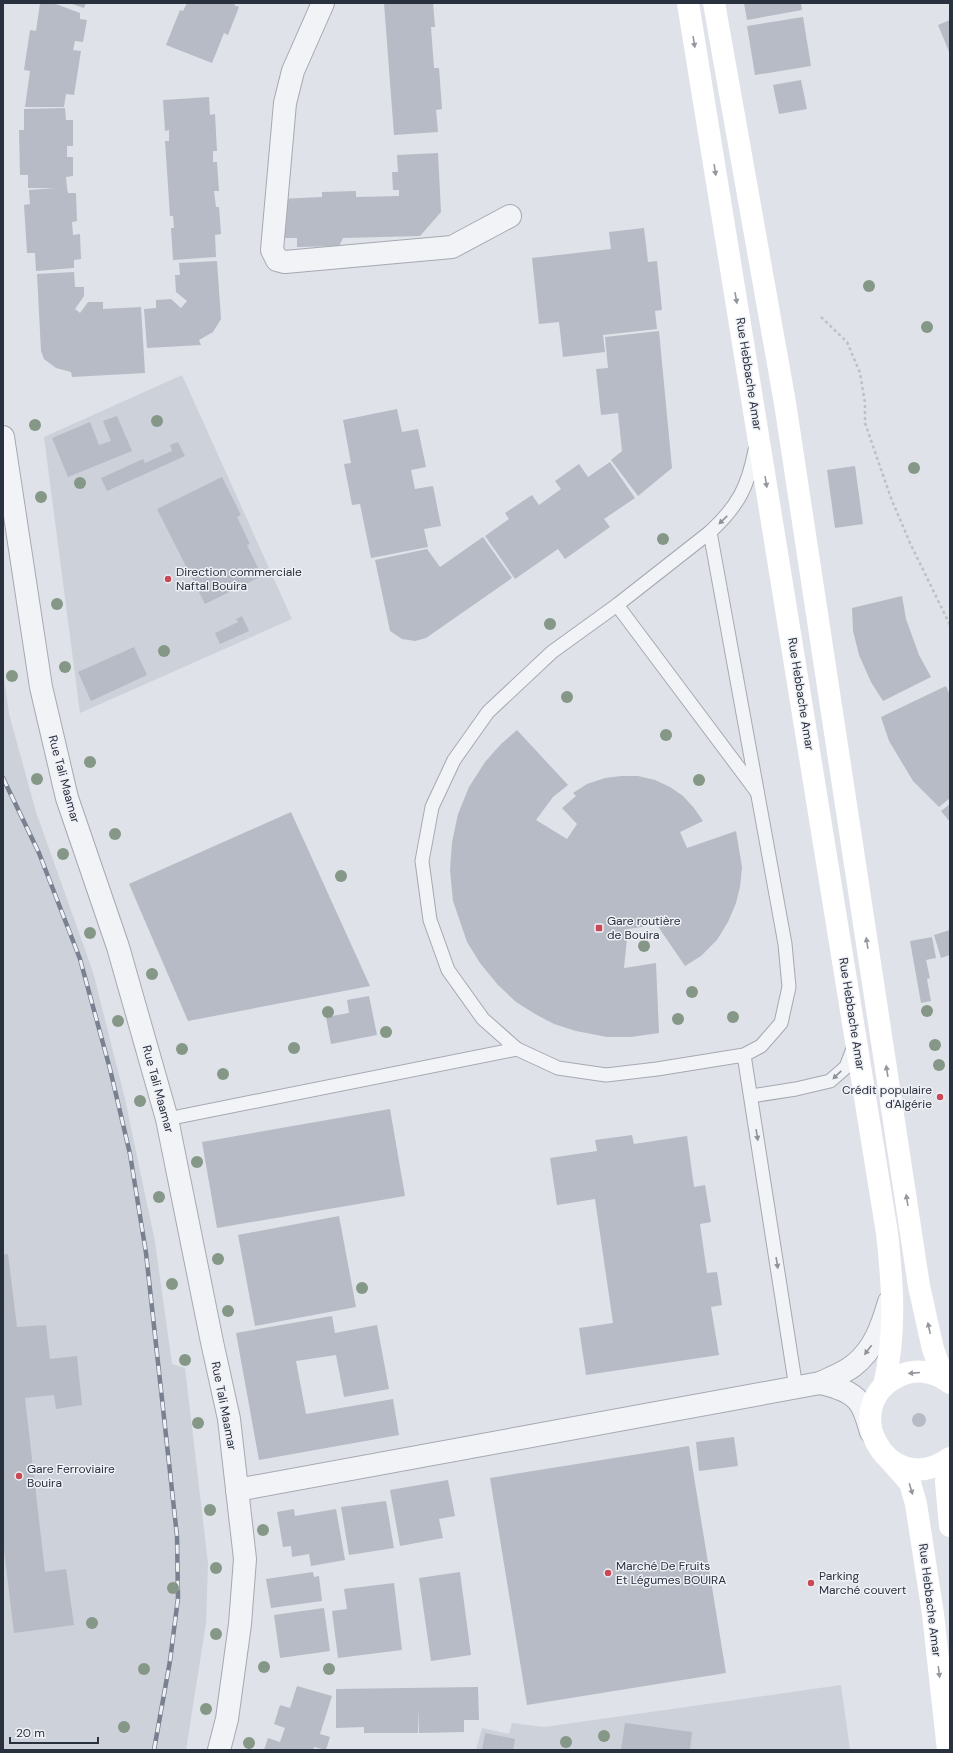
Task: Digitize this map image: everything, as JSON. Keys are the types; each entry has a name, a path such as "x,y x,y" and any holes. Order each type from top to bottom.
{"main road":[{"name":"Rue Hebbache Amar","path":"688,3 887,1233 893,1288 893,1320 890,1361 884,1386"},
{"path":"714,3 785,403 920,1286 934,1353 948,1379"},
{"path":"871,1432 870,1415 874,1400 884,1386 897,1377 913,1372 929,1373 948,1379"},
{"name":"Rue Hebbache Amar","path":"871,1432 877,1446 910,1482 916,1504 932,1614 948,1750"},
{"path":"888,1458 902,1466 918,1469 935,1466 950,1458"},
{"path":"949,1514 946,1482 950,1458"}],"street":[{"path":"323,3 293,71 285,103 272,250 278,260 285,262 452,247 510,216"},
{"name":"Rue Tali Maamar","path":"3,437 41,687 67,798 118,947 167,1119 228,1419 245,1559 240,1624 227,1719 219,1750"},
{"path":"237,1490 820,1383 853,1366 868,1351 881,1329 893,1288"},
{"path":"820,1383 833,1385 849,1393 861,1404 871,1432"}],"lane":[{"path":"710,532 785,944 789,987 781,1023 761,1046 744,1055 657,1069 606,1075 558,1068 517,1049 483,1019 448,970 430,920 422,861 432,807 454,760 488,712 552,652 617,605 710,532 728,516 740,498 751,473 758,434"},
{"path":"617,605 759,796"},
{"path":"751,1096 796,1089 830,1081 846,1066 856,1042"},
{"path":"167,1119 517,1049"},
{"path":"744,1055 796,1388"}],"path":[{"path":"821,316 847,342 860,373 865,403 865,424 891,498 910,543 950,625"}],"shaded area":[{"name":"Direction commerciale Naftal Bouira","path":"182,375 292,619 80,713 44,437"},
{"path":"3,670 9,714 36,812 93,972 125,1099 155,1242 172,1364 185,1368 208,1563 206,1623 186,1750 3,1750"},
{"path":"841,1685 850,1750 476,1750 482,1728 509,1734 512,1723 544,1727"}],"building":[{"path":"40,3 53,3 80,13 80,19 87,20 83,42 75,41 73,50 81,51 74,95 66,94 64,107 25,107 30,71 24,70 30,30 36,31"},
{"path":"69,3 86,3 84,8"},
{"path":"187,3 235,3 234,5 239,7 228,35 224,33 212,63 166,45 180,10 183,11"},
{"path":"384,3 433,3 435,27 431,27 434,68 439,68 442,109 436,110 438,132 394,135"},
{"path":"744,3 801,3 802,10 747,20"},
{"path":"803,17 811,66 755,75 747,26"},
{"path":"950,20 950,54 938,25"},
{"path":"801,80 807,109 779,114 773,85"},
{"path":"209,97 210,115 215,114 217,151 213,151 213,162 217,162 219,191 214,191 216,207 219,207 221,234 215,235 216,257 173,260 171,228 174,228 173,216 170,216 165,141 169,141 169,130 165,131 163,100"},
{"path":"65,108 66,120 73,120 73,146 67,146 67,157 73,157 73,176 66,177 68,193 76,193 77,221 72,222 73,235 80,234 81,259 74,260 74,268 36,271 35,253 27,253 24,205 30,204 29,190 56,188 28,188 28,175 20,175 19,130 24,130 24,109"},
{"path":"438,153 441,212 420,236 343,238 339,246 297,247 297,238 280,238 279,199 322,197 322,192 356,191 356,197 399,196 399,190 393,190 392,172 398,172 397,155"},
{"path":"644,228 648,262 657,261 662,310 655,311 657,329 603,335 605,352 563,357 559,322 539,324 532,258 611,249 609,232"},
{"path":"217,261 221,319 213,332 199,340 201,345 147,348 144,309 156,308 156,300 171,299 181,308 187,301 176,292 175,275 180,275 179,263"},
{"path":"74,272 75,287 84,287 84,296 75,309 80,313 88,302 103,302 103,309 141,307 145,373 72,377 71,372 56,368 44,359 41,351 37,274"},
{"path":"659,331 672,468 638,496 611,460 622,451 618,413 601,415 596,369 608,368 605,337"},
{"path":"397,409 402,432 418,429 426,467 411,470 415,489 433,486 441,526 424,529 428,547 371,558 360,504 352,505 344,464 351,463 343,420"},
{"path":"117,416 132,451 68,477 52,438 90,422 99,445 111,441 103,421"},
{"path":"178,442 185,456 107,491 101,478 143,459 145,463 172,451 170,445"},
{"path":"610,462 635,498 604,519 610,527 565,559 558,549 515,579 485,536 509,519 505,513 532,495 539,505 561,489 555,481 579,464 588,477"},
{"path":"855,466 863,524 835,528 827,470"},
{"path":"222,477 241,515 237,517 250,544 247,545 262,576 205,604 157,509"},
{"path":"483,537 512,578 426,638 415,641 402,639 390,631 375,560 427,549 440,567"},
{"path":"902,596 906,619 919,655 931,677 883,701 871,682 859,655 853,631 852,608"},
{"path":"242,616 249,631 220,644 215,633 238,622 236,619"},
{"path":"134,647 147,675 91,701 78,672"},
{"path":"946,686 950,695 950,798 939,807 913,781 889,741 881,717"},
{"path":"517,730 568,785 553,797 536,820 567,839 577,824 562,808 576,796 573,793 587,784 605,778 621,776 638,776 655,780 670,787 683,796 694,808 703,821 680,832 687,848 736,831 742,867 740,887 736,903 728,922 717,940 701,956 685,966 655,922 642,927 628,929 624,968 656,963 659,1033 631,1037 607,1037 576,1031 554,1024 516,1002 498,985 480,963 467,942 453,901 450,870 452,842 458,814 469,787 485,762 501,744"},
{"path":"950,804 950,822 941,811"},
{"path":"291,812 370,986 188,1021 129,884"},
{"path":"950,930 950,955 941,958 934,935"},
{"path":"932,937 936,958 926,960 930,978 927,979 931,1001 921,1003 910,941"},
{"path":"369,996 377,1035 331,1044 326,1017 349,1013 347,1000"},
{"path":"390,1109 405,1196 217,1228 202,1142"},
{"path":"632,1135 634,1144 687,1136 694,1187 705,1185 711,1222 700,1224 707,1273 717,1272 722,1305 711,1307 719,1355 586,1375 579,1328 613,1323 595,1199 557,1205 550,1158 597,1151 595,1140"},
{"path":"339,1216 356,1307 255,1326 238,1235"},
{"name":"Gare Ferroviaire Bouira","path":"8,1254 17,1327 46,1325 50,1359 77,1356 82,1405 56,1409 54,1395 25,1398 45,1572 66,1569 74,1625 14,1633 3,1542 3,1255"},
{"path":"332,1316 335,1333 377,1325 389,1389 344,1397 336,1355 296,1361 306,1414 393,1399 399,1435 259,1460 236,1333"},
{"path":"916,1413 922,1413 926,1417 926,1423 922,1427 916,1427 912,1423 912,1417"},
{"path":"734,1437 738,1466 699,1471 696,1442"},
{"name":"Marché De Fruits Et Légumes BOUIRA","path":"689,1446 726,1673 527,1705 490,1478"},
{"path":"448,1480 455,1516 439,1519 443,1538 400,1546 390,1490"},
{"path":"386,1501 394,1548 349,1555 341,1507"},
{"path":"294,1509 295,1516 336,1509 345,1560 311,1566 309,1554 292,1557 291,1546 283,1547 277,1512"},
{"path":"313,1572 314,1577 319,1576 322,1601 271,1608 266,1579"},
{"path":"460,1572 471,1655 431,1661 419,1578"},
{"path":"394,1583 402,1650 338,1658 332,1611 347,1609 344,1589"},
{"path":"324,1608 330,1651 280,1658 274,1615"},
{"path":"297,1686 332,1696 320,1734 330,1737 326,1750 314,1747 313,1750 264,1750 268,1738 280,1742 285,1728 274,1724 280,1705 290,1708"},
{"path":"478,1687 479,1720 464,1720 464,1732 419,1733 419,1707 418,1733 364,1733 364,1727 336,1728 336,1689"},
{"path":"625,1723 692,1732 690,1750 621,1750"},
{"path":"485,1733 515,1739 513,1750 482,1750"}],"railway":[{"path":"3,778 39,853 80,959 110,1069 130,1154 146,1253 177,1536 178,1598 170,1661 154,1750"}],"place":[{"name":"Direction commerciale Naftal Bouira","path":"168,579"},
{"name":"Gare routière de Bouira","path":"599,928"},
{"name":"Crédit populaire d'Algérie","path":"940,1097"},
{"name":"Gare Ferroviaire Bouira","path":"19,1476"},
{"name":"Marché De Fruits Et Légumes BOUIRA","path":"608,1573"},
{"name":"Parking Marché couvert","path":"811,1583"}]}
